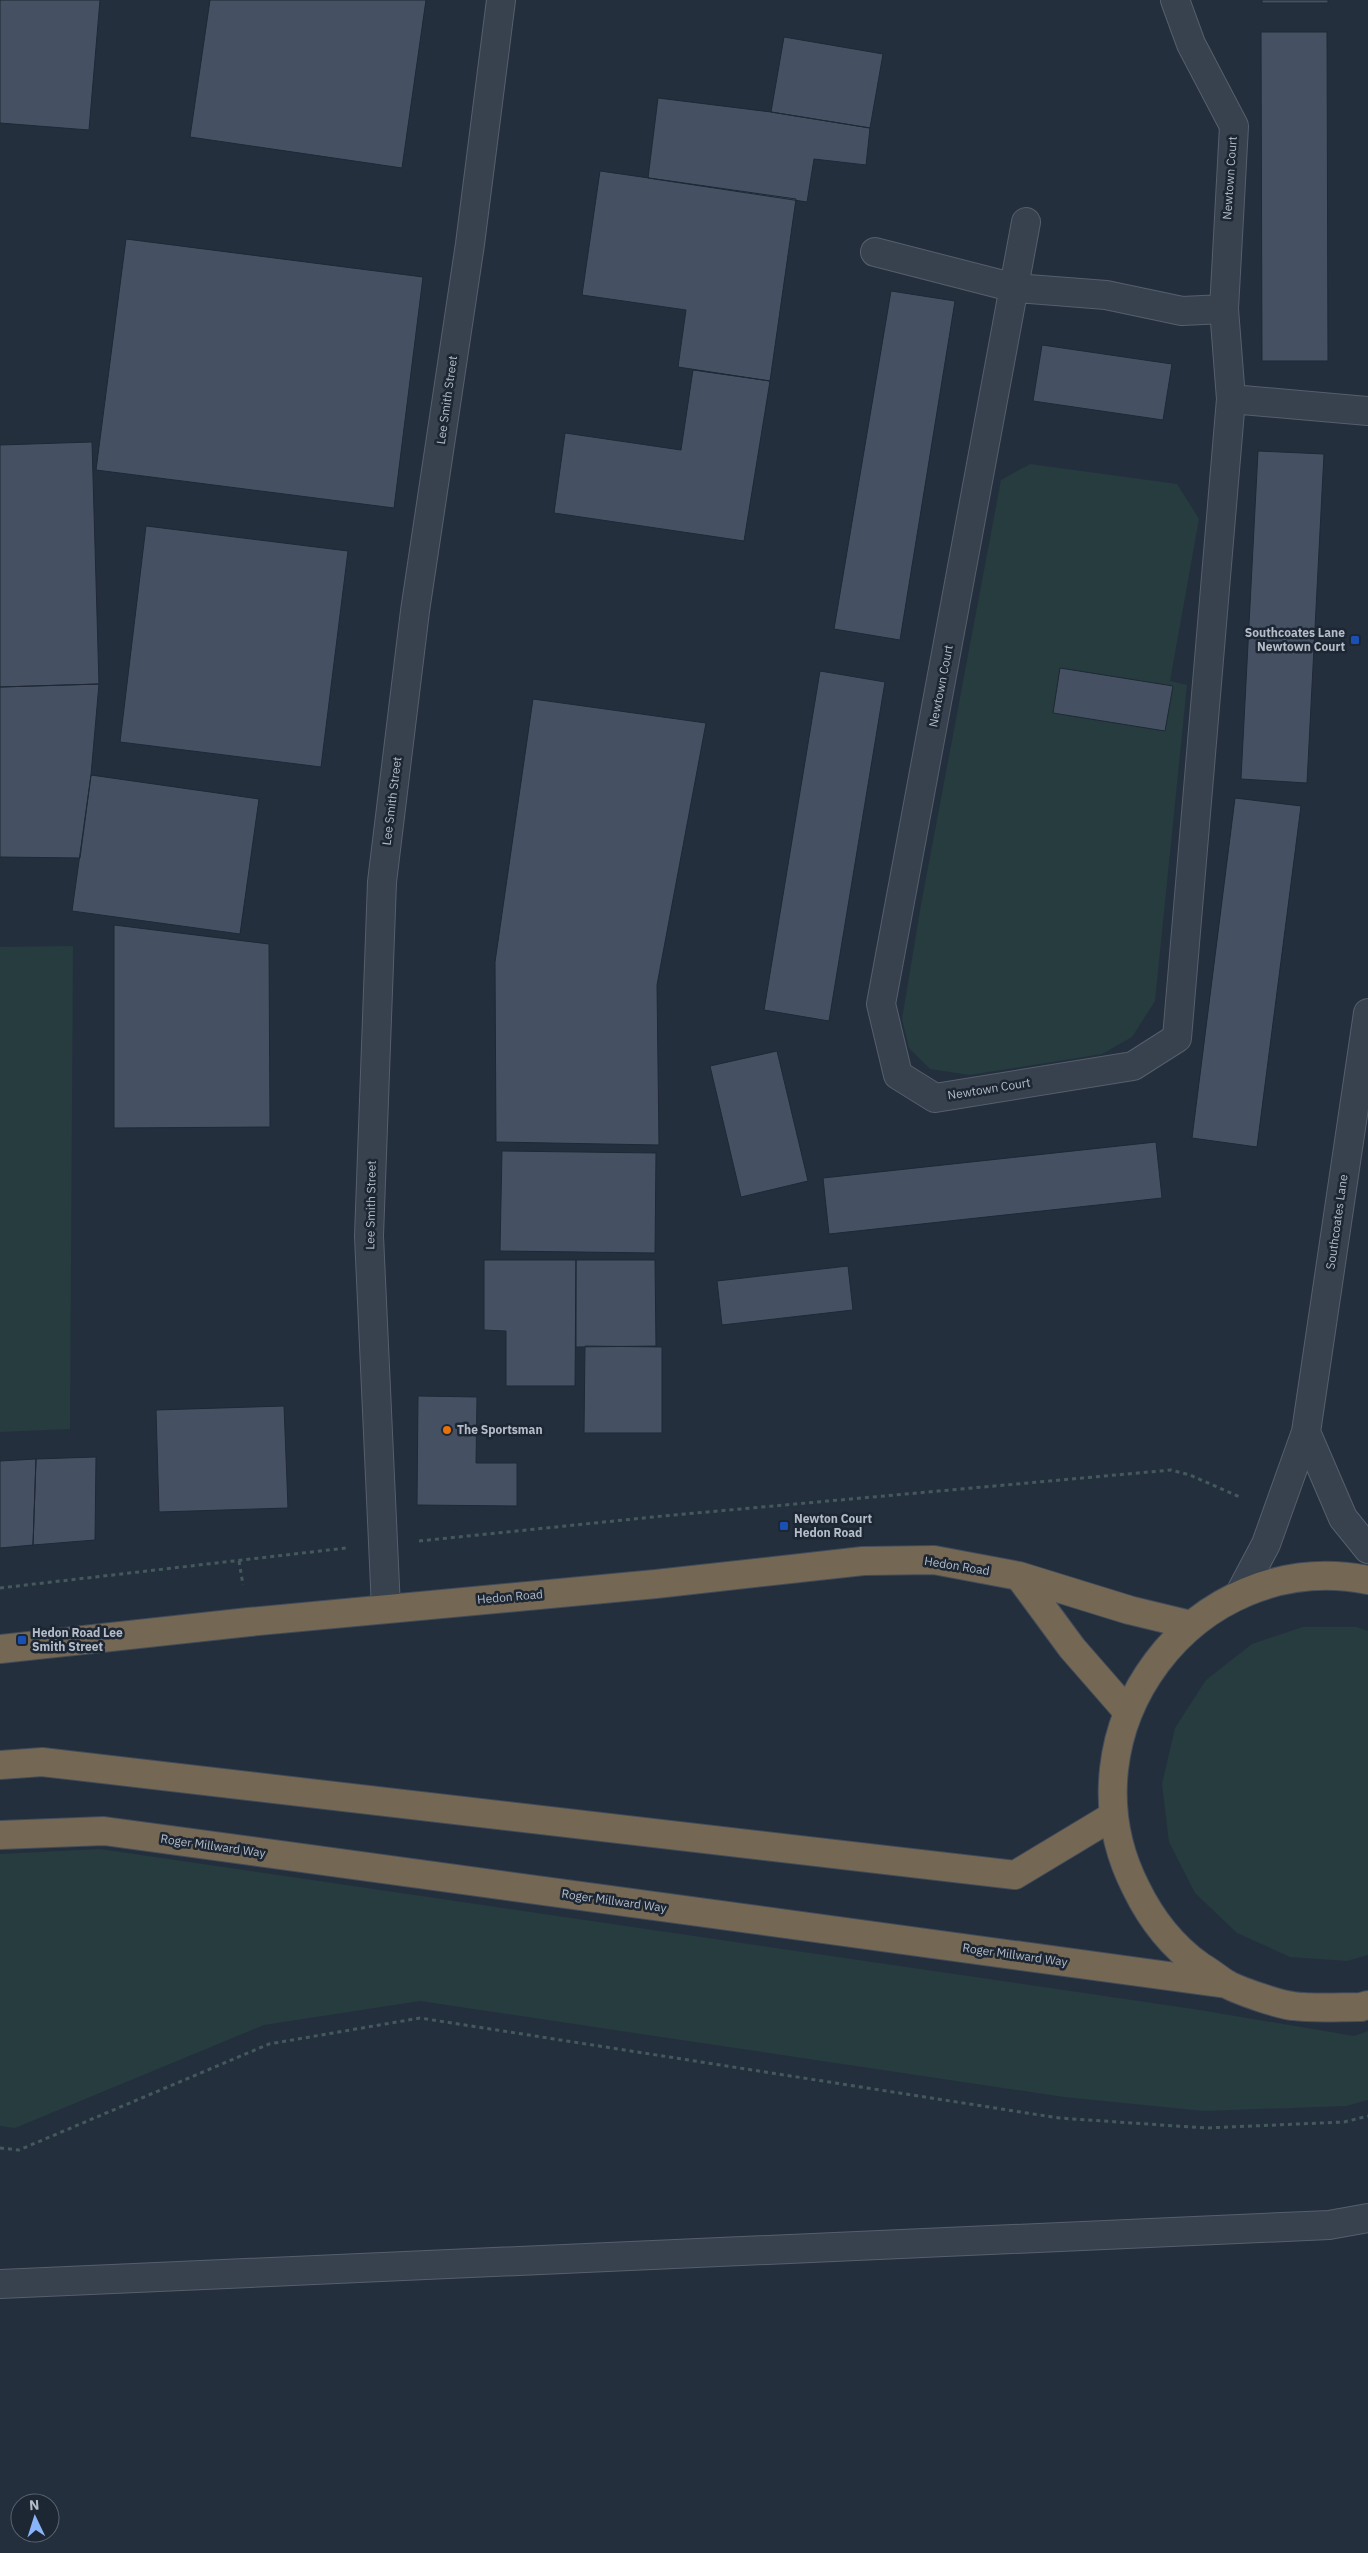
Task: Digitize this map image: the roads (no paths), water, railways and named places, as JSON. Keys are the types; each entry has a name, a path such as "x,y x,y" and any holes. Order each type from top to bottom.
{"highway":[{"name":"Hedon Road","path":"0,1649 386,1608 656,1584 863,1561 934,1560 1019,1576 1129,1610 1191,1624"},
{"path":"1368,1580 1343,1575 1290,1578 1239,1594 1191,1624 1153,1664 1127,1711 1113,1763 1113,1816 1125,1867 1149,1914 1184,1954 1227,1984 1292,2006 1361,2008 1368,2005"},
{"path":"1019,1576 1072,1648 1127,1711"},
{"path":"0,1765 42,1762 1015,1875 1113,1816"},
{"name":"Roger Millward Way","path":"0,1835 104,1831 1227,1984"}],"street":[{"name":"Lee Smith Street","path":"386,1608 369,1236 382,882 415,611 470,244 501,0"},
{"name":"Newtown Court","path":"1026,222 881,1004 898,1075 935,1098 1133,1066 1177,1038 1231,399 1224,310 1234,126 1191,44 1175,0"},
{"path":"875,252 1015,288 1106,295 1182,311 1224,310"},
{"path":"1231,399 1368,411"},
{"name":"Southcoates Lane","path":"1239,1594 1266,1544 1306,1432 1368,1013"},
{"path":"1306,1432 1344,1518 1368,1550"},
{"path":"0,2284 1329,2225 1368,2218"}],"place":[{"name":"Southcoates Lane Newtown Court","path":"1355,640"},
{"name":"The Sportsman","path":"447,1430"},
{"name":"Newton Court Hedon Road","path":"784,1526"},
{"name":"Hedon Road Lee Smith Street","path":"22,1640"}]}
